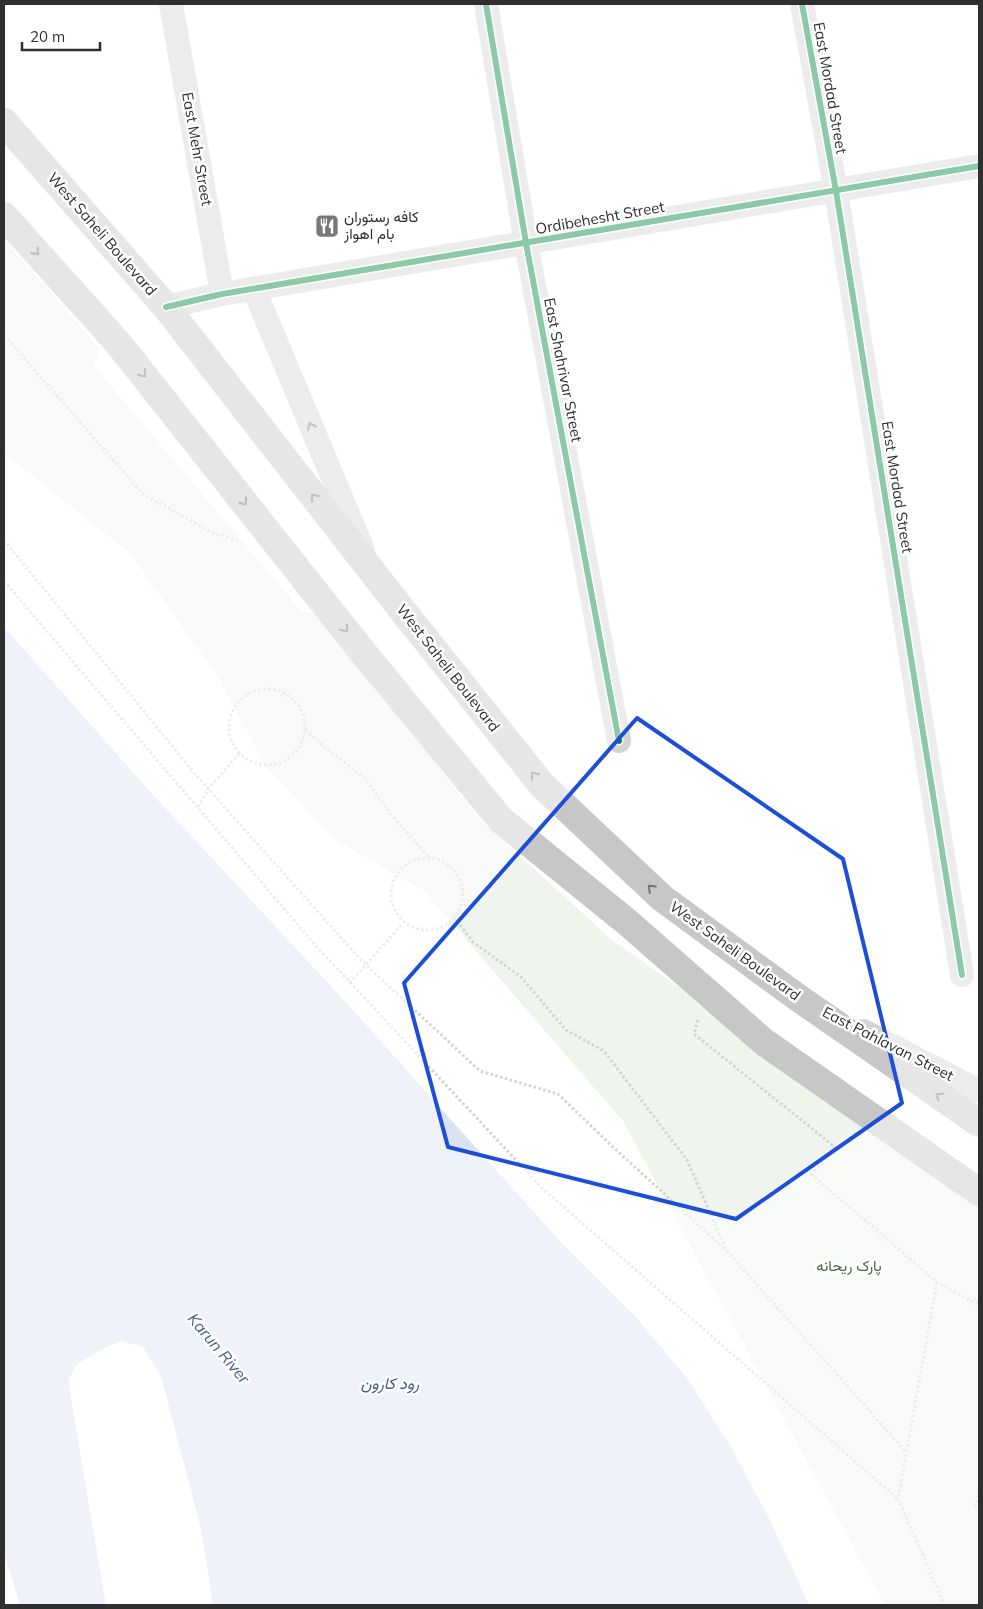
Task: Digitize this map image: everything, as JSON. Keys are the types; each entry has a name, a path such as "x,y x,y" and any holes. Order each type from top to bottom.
{"main road":[{"name":"West Saheli Boulevard","path":"4,122 166,307 542,784 662,898 797,997 979,1123"},
{"path":"4,216 118,343 361,650 501,820 627,922 764,1042 979,1192"}],"street":[{"name":"East Mehr Street","path":"171,4 222,294"},
{"name":"East Shahrivar Street","path":"486,4 526,243 619,741"},
{"name":"East Mordad Street","path":"802,4 836,191 962,976"},
{"name":"Ordibehesht Street","path":"166,307 222,294 979,166"},
{"path":"254,289 370,568"},
{"name":"East Pahlavan Street","path":"797,997 979,1090"}],"path":[{"path":"4,335 143,494 211,532 249,544"},
{"path":"4,540 209,788 366,964 480,1071 558,1094 614,1148 728,1251 906,1452"},
{"path":"4,580 316,946 543,1189 898,1499 946,1605"},
{"path":"264,688 286,693 301,709 305,730 297,750 280,763 258,764 238,754 229,734 230,712 244,695 264,688"},
{"path":"305,730 365,778 393,816 429,857 450,866 462,885 461,908 447,926 425,932 404,923 391,904 392,881 406,863 429,857"},
{"path":"198,807 209,788 238,754"},
{"path":"454,917 473,942 521,977 566,1030 604,1051 686,1160 728,1251"},
{"path":"350,982 404,923"},
{"path":"699,1015 694,1034 835,1147 812,1175 937,1282 979,1305"},
{"path":"898,1499 937,1282"},
{"path":"975,1507 979,1494"}],"highlighted area":[{"path":"637,718 843,859 902,1103 736,1219 448,1147 404,983"}],"green space":[{"name":"پارک ریحانه","path":"4,239 100,349 94,366 303,613 319,612 477,817 612,940 979,1198 979,1605 885,1605 623,1121 424,891 336,840 266,767 218,677 131,554 4,453"}],"water":[{"name":"رود کارون","path":"4,627 154,796 342,998 557,1238 634,1315 687,1378 731,1447 769,1518 809,1605 213,1605 201,1529 161,1376 143,1347 121,1341 104,1348 77,1364 68,1380 106,1605 20,1605 4,1552"}],"cycle path":[{"path":"486,4 526,243 619,741"},
{"path":"802,4 836,191 962,975"},
{"path":"166,307 222,294 979,166"}],"place":[{"name":"کافه رستوران بام اهواز","path":"327,226"}],"water label":[{"name":"Karun River","path":"219,1348"}]}
